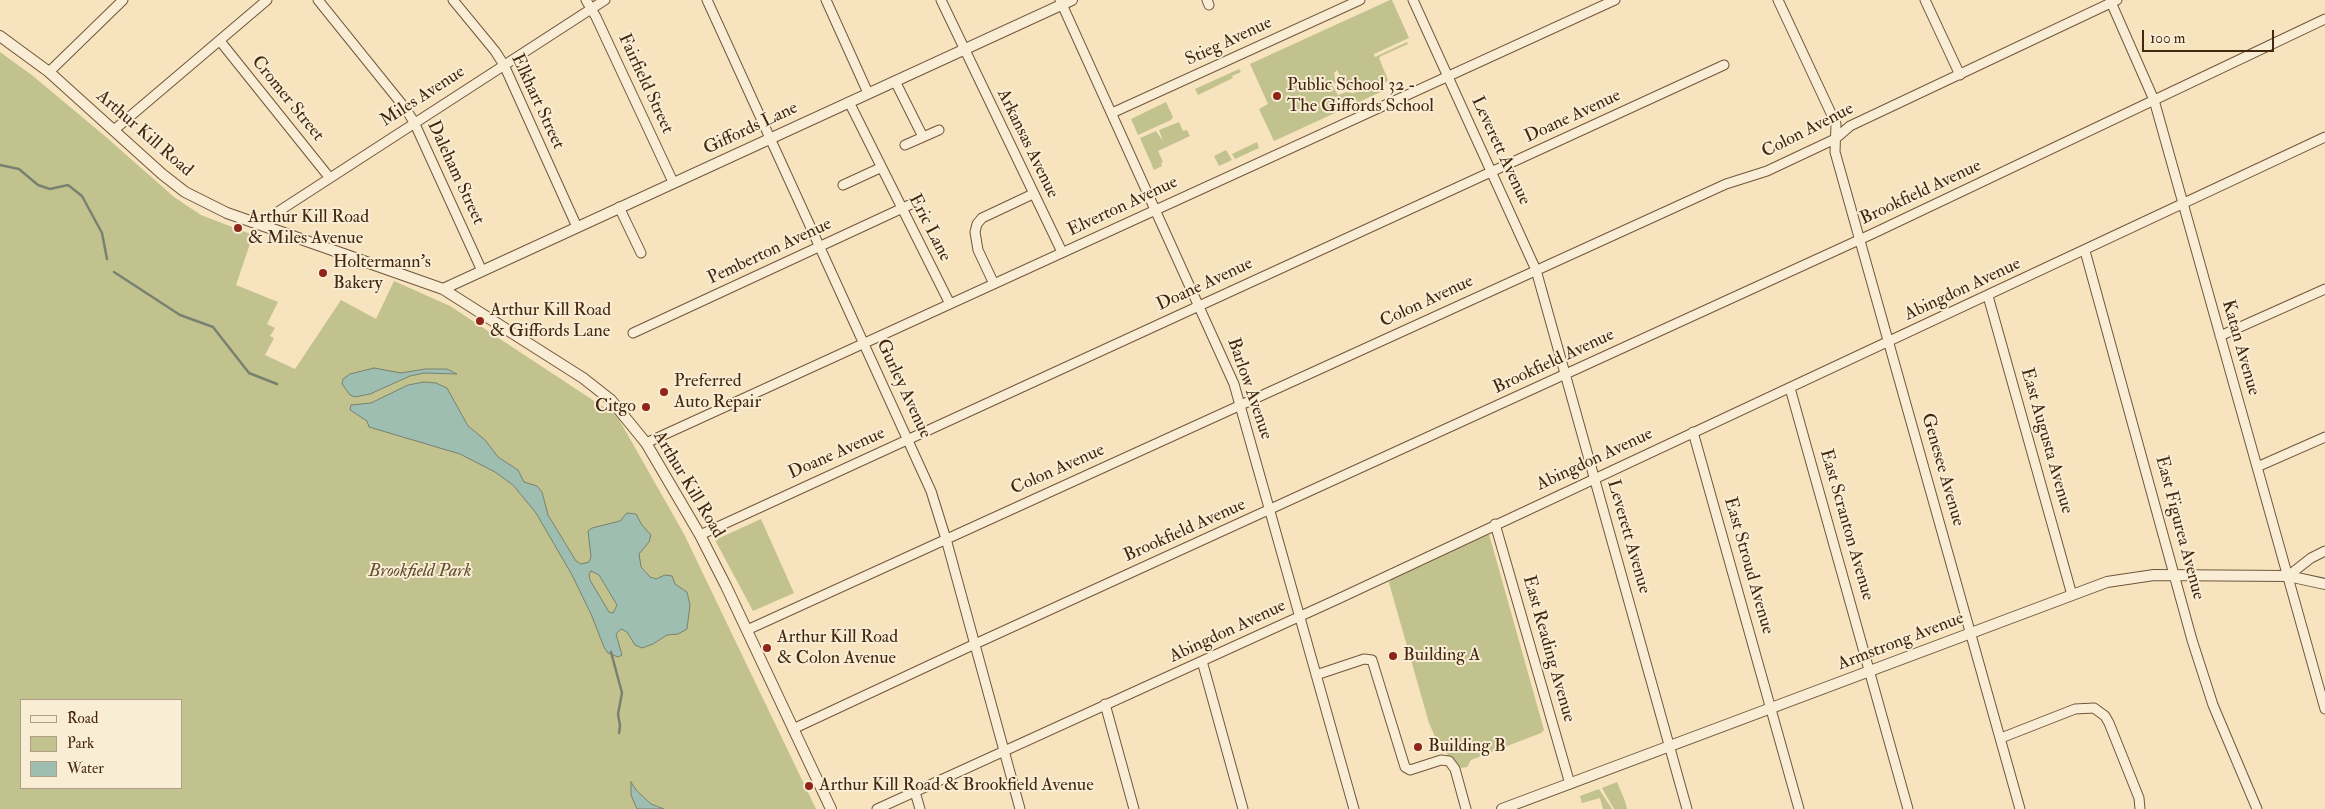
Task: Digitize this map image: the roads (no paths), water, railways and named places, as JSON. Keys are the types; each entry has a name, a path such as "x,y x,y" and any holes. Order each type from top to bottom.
{"street":[{"path":"48,72 122,0"},
{"path":"114,130 267,0"},
{"name":"Daleham Street","path":"318,0 405,108 414,122 482,271"},
{"name":"Elkhart Street","path":"453,0 495,51 504,65 577,227"},
{"name":"Fairfield Street","path":"586,0 592,8 673,182"},
{"name":"Miles Avenue","path":"260,224 329,177 605,0"},
{"name":"Gurley Avenue","path":"708,0 931,491 946,539 1020,809"},
{"path":"826,0 868,93"},
{"name":"Arkansas Avenue","path":"941,0 1062,252"},
{"name":"Stieg Avenue","path":"1112,113 1360,0"},
{"name":"Leverett Avenue","path":"1413,0 1536,270 1687,809"},
{"name":"Elverton Avenue","path":"646,443 863,342 1615,0"},
{"name":"Genesee Avenue","path":"1778,0 1836,124 1835,152 2020,809"},
{"path":"1925,0 1960,75"},
{"name":"Colon Avenue","path":"747,630 1726,184 1767,171 1835,139 1850,126 2113,1"},
{"name":"Katan Avenue","path":"2113,1 2154,100 2325,709"},
{"name":"Giffords Lane","path":"443,289 1065,2"},
{"name":"Barlow Avenue","path":"1065,2 1112,113 1200,305 1241,405 1354,809"},
{"name":"Brookfield Avenue","path":"793,730 975,644 1860,240 2325,19"},
{"name":"Arthur Kill Road","path":"0,36 48,72 185,192 226,213 443,289 602,392 619,408 646,443 700,535 831,809"},
{"name":"Cromer Street","path":"220,41 329,177"},
{"name":"Doane Avenue","path":"700,535 1724,65"},
{"path":"895,81 923,137"},
{"name":"Eric Lane","path":"849,102 880,168 950,304"},
{"path":"905,145 939,130"},
{"name":"Abingdon Avenue","path":"877,809 1300,617 1495,524 1890,342 2325,137"},
{"path":"844,185 880,168"},
{"path":"994,284 978,250 975,232 977,224 982,218 1033,194"},
{"name":"Pemberton Avenue","path":"633,333 920,200"},
{"path":"619,207 640,254"},
{"name":"East Figurea Avenue","path":"2085,251 2176,575 2192,640 2213,705 2257,809"},
{"path":"2220,336 2325,289"},
{"name":"East Augusta Avenue","path":"1988,296 2072,595"},
{"name":"East Scranton Avenue","path":"1790,388 1908,809"},
{"name":"East Stroud Avenue","path":"1693,432 1799,809"},
{"path":"2257,467 2325,437"},
{"name":"East Reading Avenue","path":"1495,524 1570,784"},
{"path":"2288,576 2310,558 2325,552"},
{"name":"Armstrong Avenue","path":"1502,809 2107,582 2130,577 2176,575 2288,576 2325,584"},
{"path":"1316,675 1370,658 1373,662 1405,767 1410,770 1441,760 1449,761 1456,769 1466,809"},
{"path":"1202,662 1243,809"},
{"path":"1105,704 1134,809"},
{"path":"2000,738 2075,709 2094,708 2105,716 2109,723 2139,798 2140,809"},
{"path":"915,792 920,809"}],"water":[{"path":"374,368 401,373 425,369 447,369 457,374 424,373 410,376 370,394 355,397 350,395 342,384 343,379 350,374"},
{"path":"424,382 436,383 447,388 468,426 485,440 498,457 518,470 524,482 537,486 542,492 548,515 576,561 581,564 589,562 591,557 588,531 592,528 620,521 627,513 636,514 642,525 651,535 649,542 639,554 641,567 650,577 656,579 665,575 672,576 675,584 687,592 690,605 687,629 678,634 667,635 653,644 642,648 635,645 627,632 621,629 616,634 622,655 618,657 608,653 572,575 536,513 513,485 495,472 460,454 369,427 367,421 350,410 351,405 371,403 408,385","holes":["591,571 599,575 617,605 613,613 609,612 590,580 589,574"]},
{"path":"631,782 636,790 651,804 664,809 637,809 631,795"}],"waterway":[{"path":"0,165 19,169 38,185 50,189 68,185 82,196 102,233 107,259"},
{"path":"114,272 180,315 213,327 249,373 277,384"},
{"path":"611,652 622,693 618,714 619,733"}],"place":[{"name":"Public School 32 - The Giffords School","path":"1277,96"},
{"name":"Arthur Kill Road & Miles Avenue","path":"238,228"},
{"name":"Holtermann's Bakery","path":"323,273"},
{"name":"Arthur Kill Road & Giffords Lane","path":"480,321"},
{"name":"Preferred Auto Repair","path":"664,392"},
{"name":"Citgo","path":"646,407"},
{"name":"Arthur Kill Road & Colon Avenue","path":"767,648"},
{"name":"Building A","path":"1393,656"},
{"name":"Building B","path":"1418,747"},
{"name":"Arthur Kill Road & Brookfield Avenue","path":"809,786"}],"park label":[{"name":"Brookfield Park","path":"420,572"}]}
